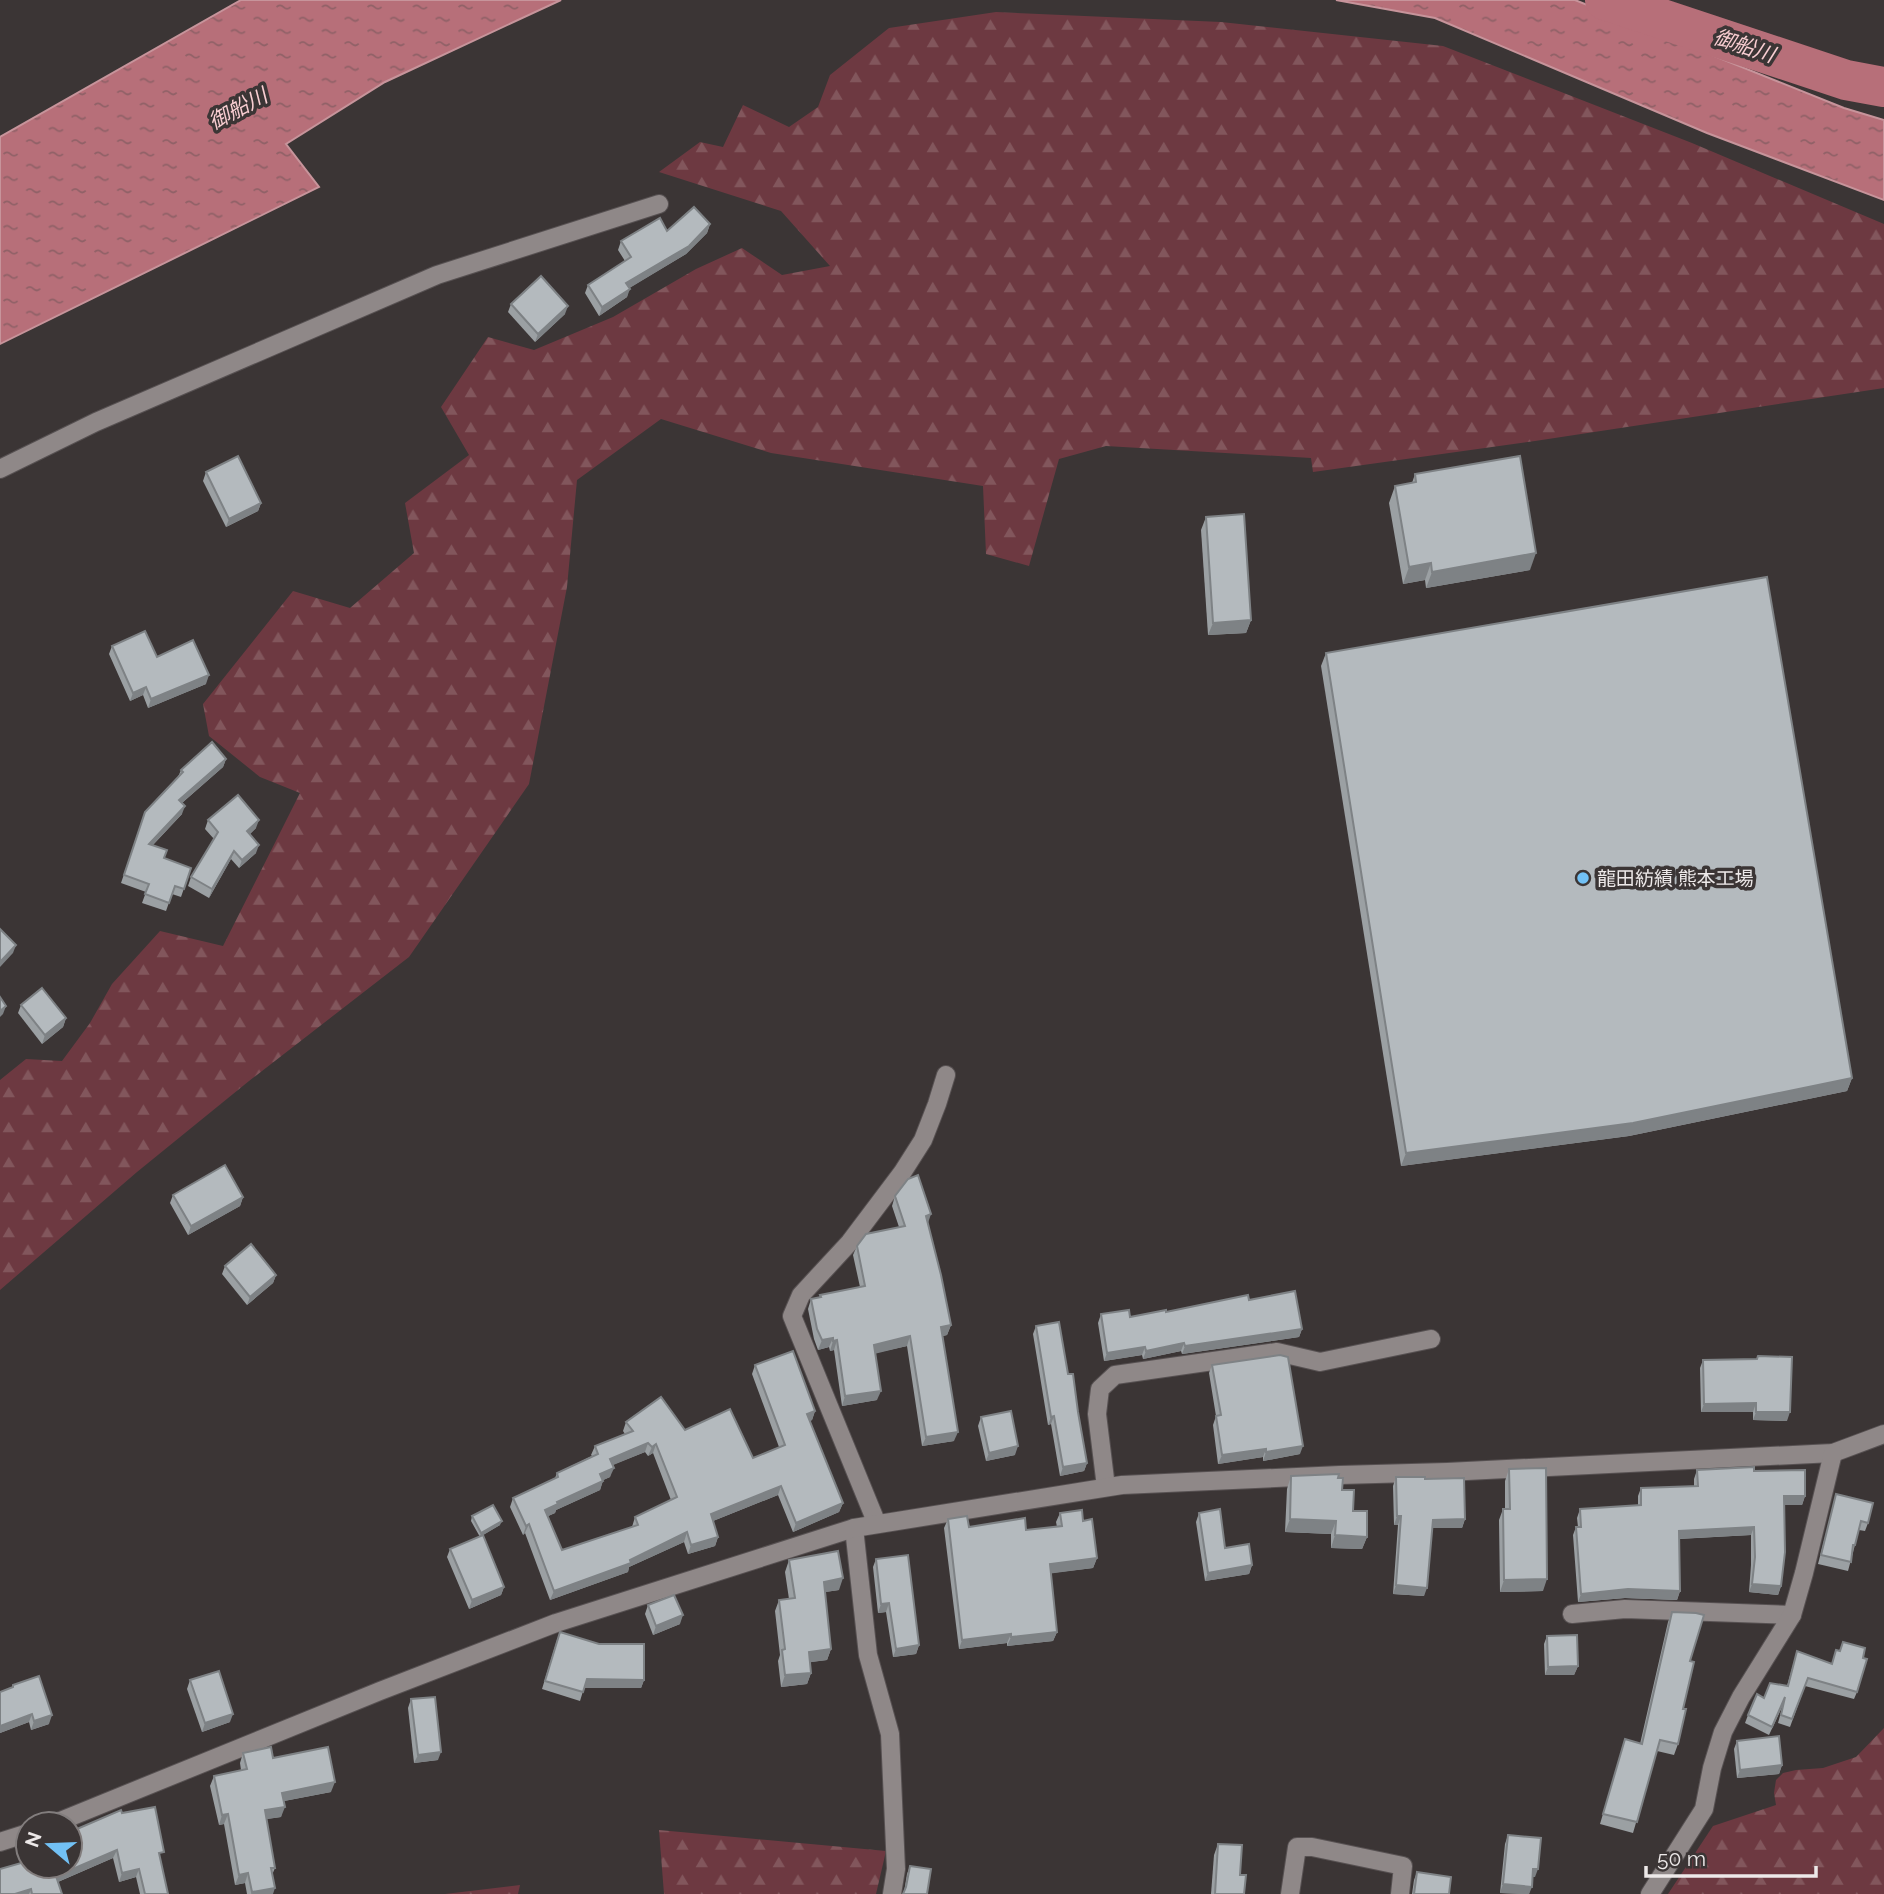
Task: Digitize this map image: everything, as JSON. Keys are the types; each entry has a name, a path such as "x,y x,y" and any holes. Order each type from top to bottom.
{"street":[{"path":"0,469 96,422 437,275 659,204"},
{"path":"877,1524 792,1316 801,1295 850,1242 902,1173 923,1140 946,1074"},
{"path":"1106,1487 1097,1414 1100,1388 1115,1375 1277,1352 1320,1362 1431,1339"},
{"path":"84,1811 556,1623 854,1528 1106,1487 1149,1483 1833,1453 1884,1434"},
{"path":"1650,1894 1704,1810 1712,1768 1723,1732 1741,1697 1792,1615 1833,1453"},
{"path":"854,1528 869,1655 890,1734 896,1869 892,1894"},
{"path":"1573,1614 1625,1609 1792,1615"},
{"path":"1290,1894 1297,1847 1312,1847 1403,1866 1400,1894"}],"green space":[{"path":"996,12 1221,22 1443,46 1692,143 1884,224 1884,388 1313,472 1311,458 1106,446 1059,459 1029,566 986,554 983,486 771,453 661,419 577,480 567,587 529,784 409,957 137,1172 0,1290 0,1080 26,1059 62,1061 90,1023 112,984 160,931 223,946 300,793 260,777 209,736 203,704 293,591 350,608 414,553 405,503 469,455 441,407 488,337 534,350 613,317 696,269 742,248 782,275 830,266 781,211 659,172 700,142 723,147 743,105 789,127 818,107 830,75 889,28"},
{"path":"1884,1728 1884,1894 1668,1894 1713,1826 1776,1805 1776,1780 1783,1773 1823,1768 1856,1757"},
{"path":"659,1830 886,1851 876,1894 664,1894"},
{"path":"520,1885 518,1894 445,1894"}],"water":[{"path":"241,0 561,0 385,82 286,144 319,187 0,344 0,137"},
{"path":"1336,0 1575,0 1844,108 1884,120 1884,200 1707,133 1435,18"}],"building":[{"path":"694,207 710,224 689,246 626,283 630,289 602,307 588,285 631,257 621,241 660,218 667,231"},
{"path":"541,276 568,306 538,334 511,304"},
{"path":"238,456 261,503 229,519 206,472"},
{"path":"1520,456 1536,553 1432,572 1431,563 1409,567 1395,486 1416,482 1415,474"},
{"path":"1244,514 1251,620 1213,623 1206,517"},
{"name":"龍田紡績 熊本工場","path":"1767,577 1852,1078 1633,1123 1406,1153 1326,653"},
{"path":"145,631 157,657 193,640 209,675 151,699 146,687 133,693 112,646"},
{"path":"212,742 226,759 179,800 185,806 149,844 167,850 164,858 191,868 184,889 175,886 169,903 145,894 149,884 124,875 145,812 183,772 181,770"},
{"path":"238,795 259,820 247,831 259,845 242,860 234,851 212,889 191,877 218,832 208,820"},
{"path":"0,929 16,945 0,962"},
{"path":"42,988 66,1018 45,1035 21,1005"},
{"path":"0,997 6,1006 0,1011"},
{"path":"225,1165 243,1197 191,1226 173,1195"},
{"path":"918,1175 931,1214 926,1216 951,1325 941,1327 958,1432 926,1437 910,1336 874,1345 881,1391 845,1396 837,1340 822,1340 811,1299 865,1286 857,1246 866,1234 905,1226 895,1196 908,1179"},
{"path":"251,1244 276,1275 250,1297 225,1266"},
{"path":"1295,1291 1302,1329 1185,1346 1184,1343 1146,1351 1145,1347 1107,1353 1101,1314 1129,1310 1130,1317 1248,1295 1249,1300"},
{"path":"1059,1322 1068,1374 1073,1374 1087,1463 1063,1467 1054,1416 1051,1417 1036,1326"},
{"path":"793,1351 815,1411 807,1414 843,1503 796,1523 781,1486 711,1514 718,1537 691,1545 687,1532 630,1560 631,1563 554,1591 529,1524 526,1526 513,1498 598,1454 595,1446 633,1431 626,1422 661,1397 685,1430 730,1409 753,1458 785,1445 755,1365","holes":["648,1443 652,1447 656,1444 677,1497 635,1517 638,1525 562,1550 545,1510 603,1481 600,1474 614,1468 610,1459"]},
{"path":"1280,1355 1288,1357 1303,1446 1222,1455 1216,1416 1221,1415 1212,1365"},
{"path":"1758,1356 1792,1357 1790,1412 1756,1412 1756,1403 1704,1404 1703,1360 1757,1359"},
{"path":"1011,1411 1018,1446 989,1453 981,1417"},
{"path":"1754,1467 1754,1471 1805,1470 1805,1496 1784,1496 1785,1552 1781,1586 1752,1584 1754,1527 1679,1531 1680,1591 1628,1589 1581,1594 1576,1527 1581,1527 1580,1509 1641,1505 1641,1488 1698,1486 1697,1470"},
{"path":"1546,1468 1547,1579 1504,1580 1503,1509 1510,1509 1509,1469"},
{"path":"1339,1474 1338,1478 1343,1478 1342,1490 1354,1490 1353,1511 1367,1511 1367,1537 1335,1535 1336,1521 1290,1519 1291,1476"},
{"path":"1396,1477 1464,1478 1465,1519 1433,1520 1427,1588 1396,1585 1401,1516 1397,1516"},
{"path":"1836,1494 1873,1503 1868,1523 1861,1521 1851,1562 1821,1555"},
{"path":"493,1505 502,1521 481,1533 472,1516"},
{"path":"1220,1509 1225,1548 1249,1544 1252,1565 1208,1573 1199,1513"},
{"path":"1082,1510 1083,1521 1092,1519 1097,1558 1050,1564 1057,1632 962,1640 948,1519 967,1516 969,1527 1025,1518 1026,1530 1062,1526 1060,1513"},
{"path":"483,1535 504,1587 472,1600 450,1549"},
{"path":"838,1551 843,1578 824,1582 831,1649 809,1652 811,1673 785,1675 779,1600 795,1598 789,1560"},
{"path":"908,1555 919,1645 896,1649 889,1603 881,1604 876,1559"},
{"path":"674,1595 683,1615 656,1626 648,1605"},
{"path":"1672,1612 1704,1615 1690,1661 1694,1662 1678,1744 1660,1740 1637,1822 1603,1814 1625,1739 1642,1744"},
{"path":"560,1632 599,1644 644,1644 644,1680 587,1679 583,1692 545,1681"},
{"path":"1577,1635 1578,1666 1548,1667 1547,1636"},
{"path":"1843,1642 1865,1648 1863,1658 1867,1659 1857,1692 1808,1678 1792,1719 1781,1715 1785,1697 1772,1727 1748,1715 1757,1694 1764,1698 1770,1683 1788,1686 1797,1651 1832,1664 1836,1650 1840,1651"},
{"path":"219,1671 233,1714 205,1723 190,1680"},
{"path":"39,1676 52,1715 34,1721 32,1714 0,1726 0,1692"},
{"path":"435,1697 441,1752 418,1755 411,1699"},
{"path":"1779,1736 1782,1765 1740,1770 1737,1741"},
{"path":"271,1747 273,1758 328,1747 335,1782 282,1793 285,1807 265,1810 275,1868 271,1868 275,1888 252,1892 248,1873 239,1875 228,1814 222,1815 214,1776 247,1769 243,1753"},
{"path":"155,1807 164,1852 159,1853 168,1894 145,1894 139,1869 122,1873 117,1850 84,1864 84,1826 121,1810 122,1813"},
{"path":"1508,1835 1541,1838 1538,1869 1533,1869 1532,1887 1503,1884"},
{"path":"1218,1844 1242,1845 1240,1875 1246,1875 1244,1894 1215,1894"},
{"path":"14,1865 14,1880 57,1880 62,1894 32,1894 31,1889 15,1894 0,1894 0,1869"},
{"path":"910,1866 931,1869 927,1894 903,1894"},
{"path":"1417,1872 1451,1877 1449,1894 1414,1894"}],"waterway":[{"name":"御船川","path":"1605,0 1846,80 1884,87"}],"place":[{"name":"龍田紡績 熊本工場","path":"1583,878"}]}
